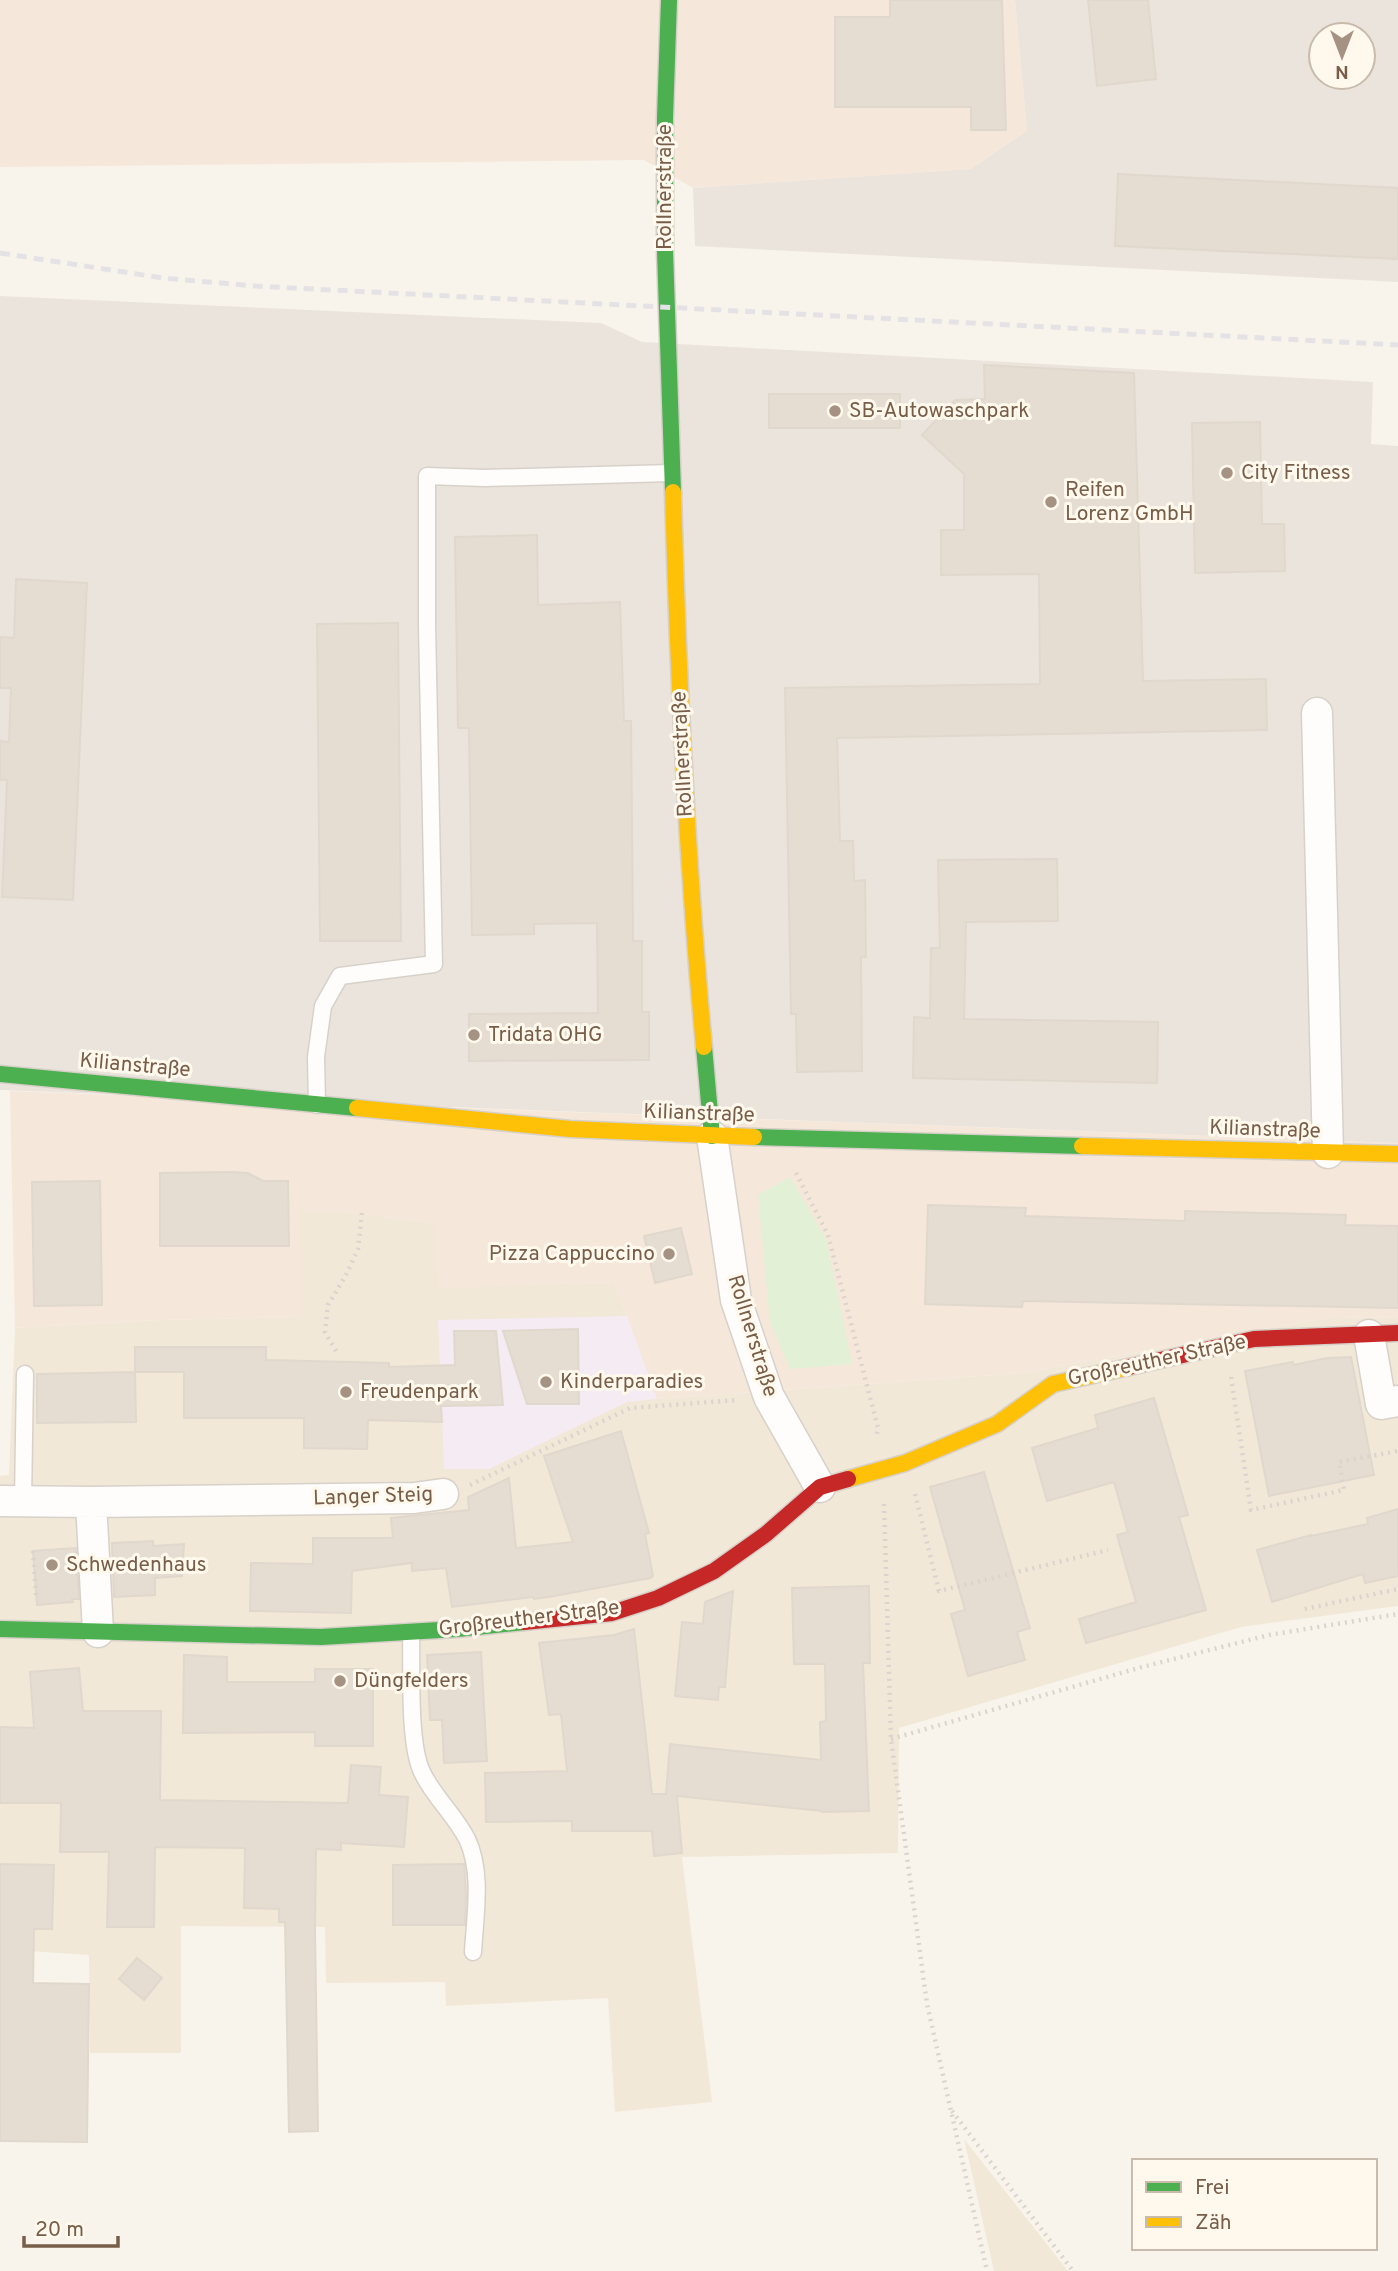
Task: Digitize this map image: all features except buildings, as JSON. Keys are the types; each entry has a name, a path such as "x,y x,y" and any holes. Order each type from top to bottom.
{"street":[{"name":"Rollnerstraße","path":"669,0 665,206 678,666 693,929 712,1136 736,1300 769,1397 820,1487"},
{"path":"1317,713 1328,1153"},
{"name":"Kilianstraße","path":"0,1074 507,1125 712,1136 1398,1154"},
{"name":"Großreuther Straße","path":"0,1629 321,1637 457,1629 612,1612 658,1598 714,1571 766,1534 820,1487 884,1470 997,1424 1053,1384 1254,1339 1384,1334 1381,1404 1398,1401"},
{"name":"Langer Steig","path":"11,1501 414,1499 443,1494"},
{"path":"91,1502 98,1632"}],"lane":[{"path":"317,1105 316,1057 323,1006 340,976 434,964 426,625 427,476 485,478 671,473"},
{"path":"11,1501 25,1374"},
{"path":"411,1632 413,1731 421,1771 468,1841 473,1859 476,1883 473,1952"}],"path":[{"path":"790,1138 794,1170 828,1235 878,1428 876,1437 884,1470 891,1739 927,2004 987,2271"},
{"path":"337,1351 325,1332 328,1305 358,1249 362,1212"},
{"path":"1226,1345 1251,1510 1344,1490 1339,1462 1398,1451"},
{"name":"Langer Steig","path":"443,1494 467,1486 631,1408 769,1397"},
{"path":"884,1470 912,1483 939,1591 1108,1550"},
{"path":"33,1551 39,1630"},
{"path":"1305,1609 1398,1589"},
{"path":"891,1739 1142,1667 1269,1634 1398,1614"},
{"path":"949,2107 1073,2271"}],"shaded area":[{"path":"0,0 1015,0 1027,131 971,169 693,188 644,160 0,167"},
{"path":"1015,0 1398,0 1398,282 695,246 693,188 971,169 1027,131"},
{"path":"0,296 601,323 642,342 1373,382 1371,444 1398,446 1398,1143 0,1090"},
{"path":"10,1091 1398,1143 1398,1318 1332,1317 1022,1373 657,1399 614,1282 438,1288 434,1223 340,1211 301,1211 301,1317 159,1320 15,1328"},
{"path":"301,1211 340,1211 435,1223 439,1287 614,1282 657,1399 1022,1373 1332,1317 1398,1318 1398,1606 1241,1627 899,1728 898,1853 682,1857 712,2102 615,2112 608,1998 446,2006 445,1982 326,1983 325,1927 181,1926 181,2053 90,2053 89,1955 0,1949 0,1476 9,1475 15,1328 159,1320 301,1317"},
{"name":"Kinderparadies","path":"627,1316 657,1399 627,1402 489,1469 444,1469 438,1320"},
{"path":"964,2139 1068,2271 994,2271"}],"green space":[{"path":"790,1177 826,1239 852,1364 790,1369 770,1322 758,1195"}],"railway":[{"path":"0,253 163,278 255,286 1398,345"}],"traffic: fast":[{"path":"669,0 665,118 665,251 673,492"},
{"path":"704,1047 712,1136"},
{"path":"0,1074 357,1108"},
{"path":"754,1137 1082,1146"},
{"path":"0,1629 321,1637 524,1622"}],"traffic: slow":[{"path":"673,492 684,770 704,1047"},
{"path":"357,1108 570,1129 754,1137"},
{"path":"1082,1146 1398,1154"},
{"path":"848,1479 905,1463 997,1424 1053,1384 1129,1367"}],"traffic: jam":[{"path":"1129,1367 1254,1339 1398,1333"},
{"path":"524,1622 612,1613 658,1598 714,1571 766,1534 820,1487 848,1479"}],"place":[{"name":"SB-Autowaschpark","path":"835,411"},
{"name":"City Fitness","path":"1227,473"},
{"name":"Reifen Lorenz GmbH","path":"1051,502"},
{"name":"Tridata OHG","path":"474,1035"},
{"name":"Pizza Cappuccino","path":"669,1254"},
{"name":"Kinderparadies","path":"546,1382"},
{"name":"Freudenpark","path":"346,1392"},
{"name":"Schwedenhaus","path":"52,1565"},
{"name":"Düngfelders","path":"340,1681"}]}
